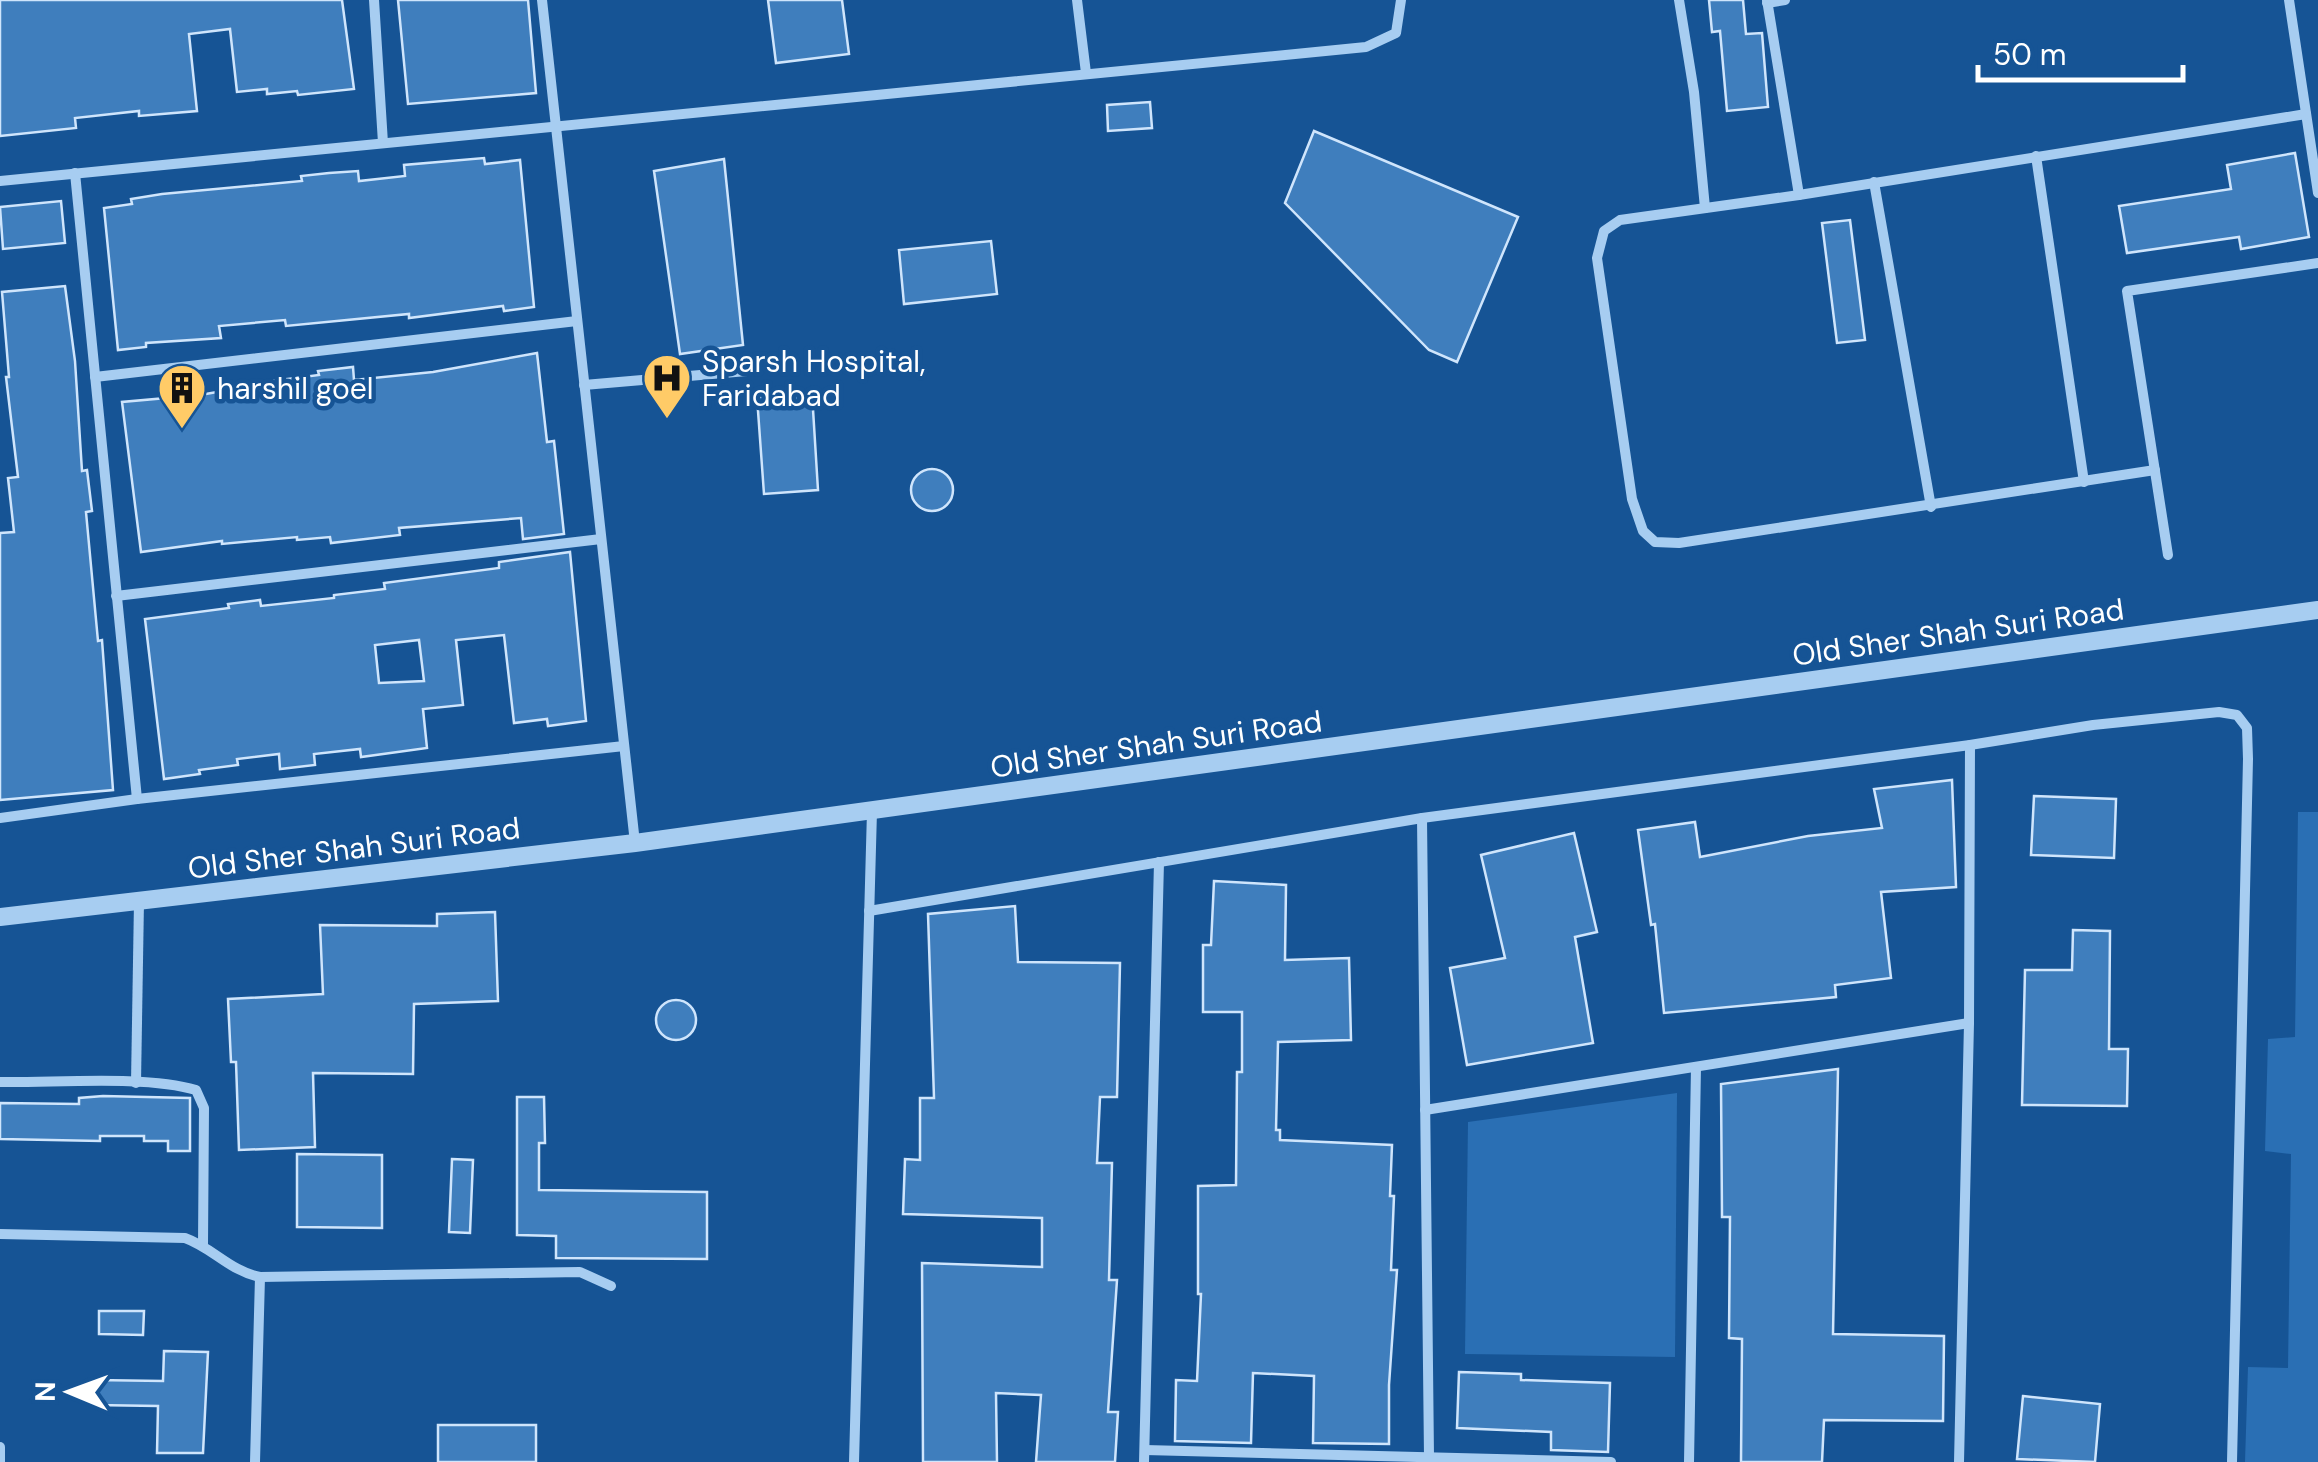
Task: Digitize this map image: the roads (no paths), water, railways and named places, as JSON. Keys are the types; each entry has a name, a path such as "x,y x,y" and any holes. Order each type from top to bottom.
{"street":[{"path":"374,0 383,143"},
{"path":"542,0 635,843"},
{"path":"1077,0 1086,73"},
{"path":"0,180 1366,47 1396,34 1401,0"},
{"path":"1679,0 1694,92 1705,208"},
{"path":"1785,0 1767,1 1799,195"},
{"path":"2289,0 2318,193"},
{"path":"2155,470 1931,507 1679,543 1655,542 1642,531 1632,499 1597,258 1604,231 1620,220 2306,114"},
{"path":"2036,156 2084,482"},
{"path":"74,173 137,799"},
{"path":"1874,182 1931,507"},
{"path":"2168,555 2127,290 2318,263"},
{"path":"95,377 577,321"},
{"path":"584,385 747,371"},
{"path":"116,596 601,539"},
{"name":"Old Sher Shah Suri Road","path":"0,917 635,843 2318,610"},
{"path":"869,910 1422,818 2093,725 2219,712 2237,715 2247,728 2232,1462"},
{"path":"1959,1462 1969,1023 1970,745"},
{"path":"0,818 137,799 624,746"},
{"path":"854,1462 872,811"},
{"path":"1422,818 1430,1458"},
{"path":"1159,862 1144,1456 1611,1462"},
{"path":"136,1083 139,901"},
{"path":"1425,1110 1969,1023"},
{"path":"1689,1462 1696,1067"},
{"path":"0,1082 136,1083 196,1090 204,1108 203,1244"},
{"path":"0,1234 185,1238 203,1244 243,1274 260,1277 580,1272 611,1286"},
{"path":"254,1462 260,1277"},
{"path":"0,1448 0,1462"}],"place":[{"name":"Sparsh Hospital, Faridabad","path":"667,420"},
{"name":"harshil goel","path":"182,430"}]}
